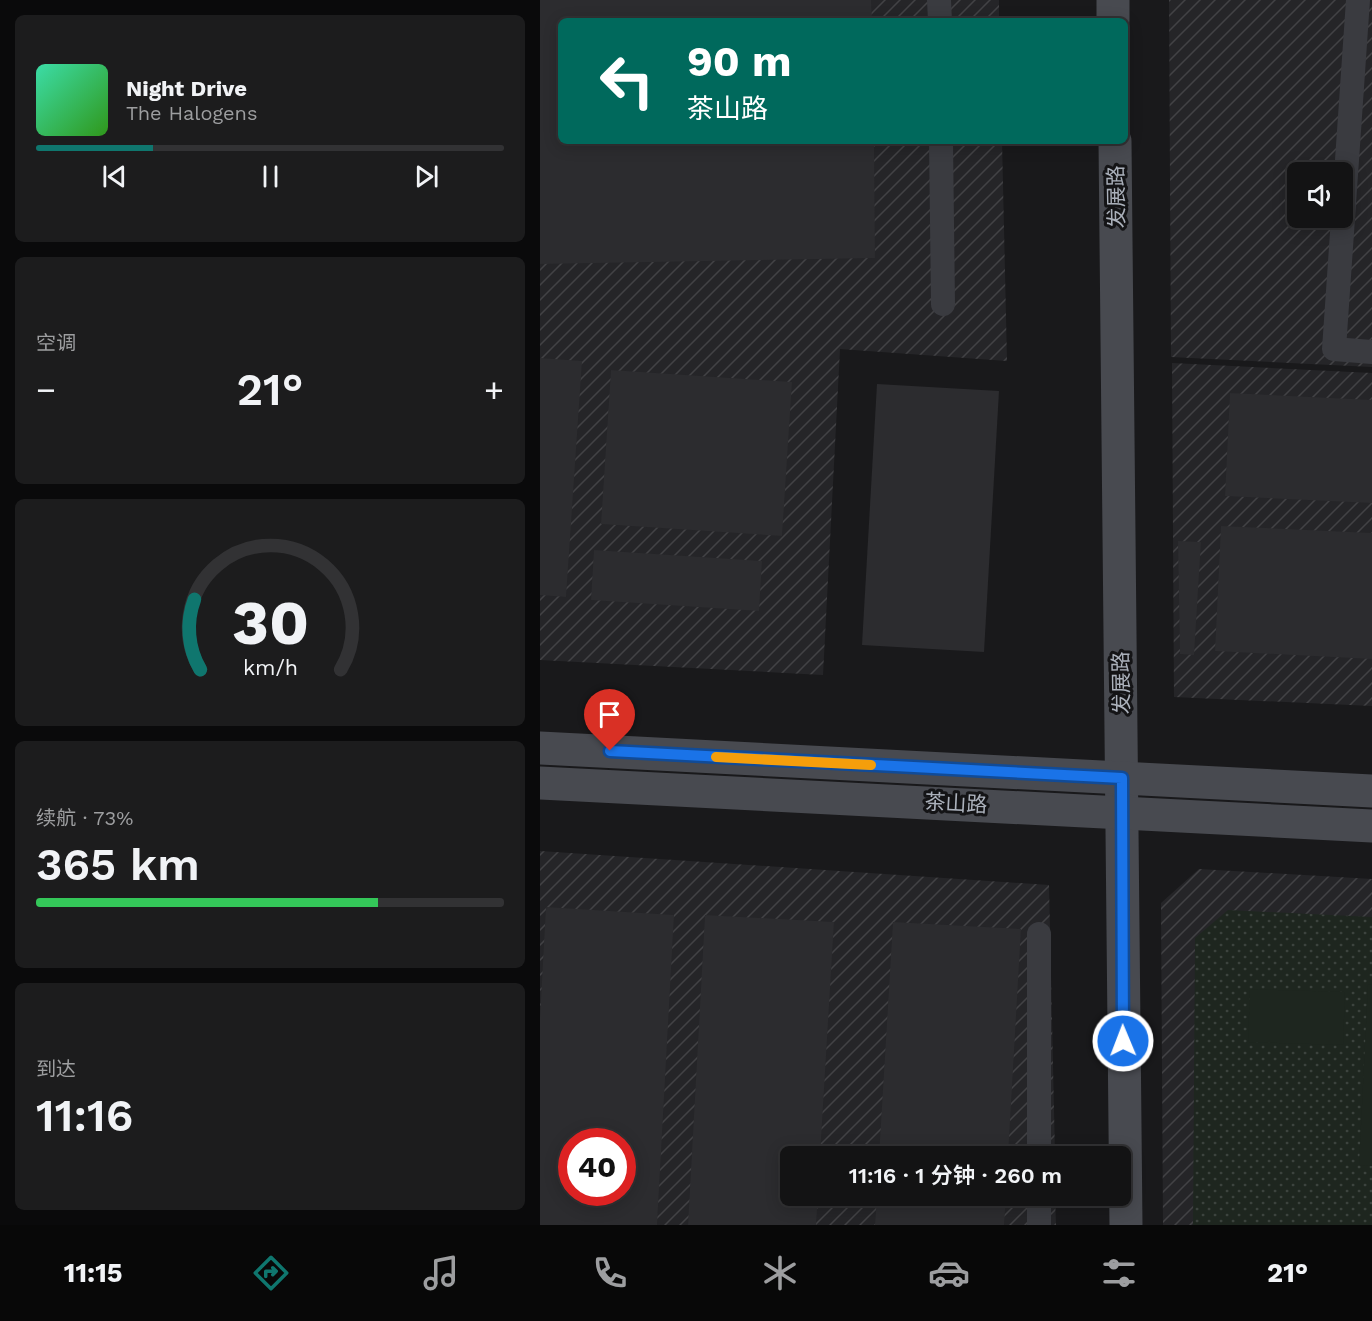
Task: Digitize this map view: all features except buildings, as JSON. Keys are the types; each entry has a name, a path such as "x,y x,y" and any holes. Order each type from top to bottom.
{"main road":[{"path":"1113,0 1113,18"},
{"name":"发展路","path":"1115,144 1126,1225"},
{"name":"茶山路","path":"540,748 1372,791"},
{"name":"茶山路","path":"540,783 1121,811 1372,826"}],"street":[{"path":"939,0 940,18"},
{"path":"1358,0 1335,349 1372,352"},
{"path":"941,144 943,304"},
{"path":"1039,934 1039,1146"},
{"path":"1039,1206 1039,1225"}],"shaded area":[{"path":"540,0 999,0 999,18 558,18 558,144 1002,144 1007,361 840,349 823,675 540,660"},
{"path":"1169,0 1372,0 1372,367 1171,357"},
{"path":"1172,363 1372,373 1372,706 1174,697"},
{"path":"540,851 1049,885 1055,1146 780,1146 780,1206 1055,1206 1056,1225 540,1225"},
{"path":"1199,869 1372,879 1372,1225 1163,1225 1161,903"},
{"path":"1228,910 1372,917 1372,1225 1193,1225 1195,938"},
{"path":"1368,984 1372,985 1372,1166 1359,1165"},
{"path":"1250,989 1345,992 1343,1045 1248,1042"}],"slow traffic":[{"path":"716,757 871,765"}],"route":[{"path":"610,751 1122,778 1123,1041"}]}
